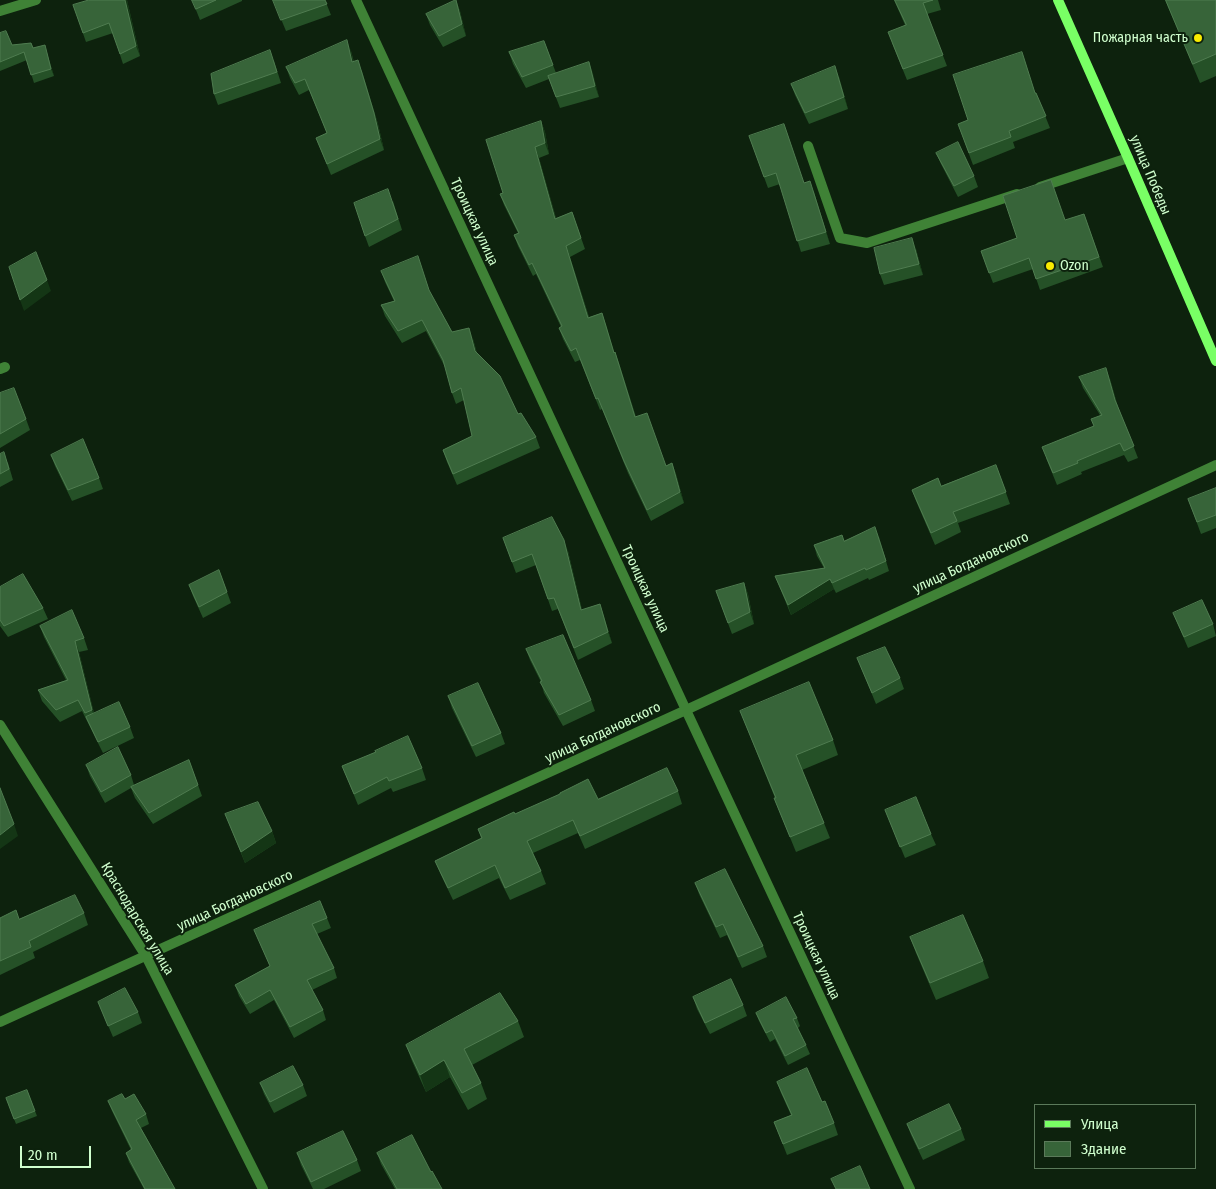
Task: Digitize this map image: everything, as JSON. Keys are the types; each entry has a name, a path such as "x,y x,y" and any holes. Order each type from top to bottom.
{"street":[{"path":"0,12 36,0"},
{"name":"Троицкая улица","path":"356,0 910,1189"},
{"name":"улица Победы","path":"1058,0 1216,362"},
{"path":"808,146 840,238 867,243 1128,158"},
{"name":"улица Богдановского","path":"0,1022 686,710 1216,465"},
{"name":"Краснодарская улица","path":"0,724 146,956 263,1189"}],"building":[{"path":"89,0 125,0 136,46 120,54 109,23 83,33 73,5"},
{"path":"192,0 216,0 196,9"},
{"path":"273,0 325,0 327,4 281,20"},
{"path":"456,0 462,24 439,36 426,14"},
{"path":"895,0 933,0 923,3 943,55 903,69 888,32 906,25"},
{"name":"Пожарная часть","path":"1166,0 1216,0 1216,54 1193,64"},
{"path":"6,31 12,45 31,43 33,48 45,45 51,69 31,75 24,52 0,62 0,33"},
{"path":"347,40 352,62 358,60 380,139 327,164 316,138 327,133 305,79 295,83 286,67"},
{"path":"544,41 553,65 522,77 509,52"},
{"path":"270,50 277,72 214,94 211,74"},
{"path":"1022,52 1035,93 1046,116 1009,131 1011,137 969,153 958,124 968,120 953,75"},
{"path":"589,62 595,86 556,97 548,76"},
{"path":"835,66 844,97 805,113 791,84"},
{"path":"541,121 545,143 535,147 555,219 572,212 581,238 566,246 588,318 602,313 635,417 647,413 666,466 672,463 680,492 647,510 598,398 596,399 576,348 571,351 559,328 562,326 532,263 529,265 514,235 519,233 500,194 503,193 486,140"},
{"path":"784,124 804,183 810,181 826,232 797,241 776,173 764,177 749,136"},
{"path":"958,142 974,176 954,186 936,153"},
{"path":"1051,180 1065,220 1084,214 1099,257 1036,279 1029,258 989,273 981,251 1017,238 1003,196"},
{"path":"388,189 398,219 365,236 354,203"},
{"path":"912,238 919,264 880,274 874,248"},
{"path":"36,252 47,280 20,300 9,267"},
{"path":"418,256 429,290 452,332 469,328 475,351 500,376 518,414 521,413 536,437 453,474 443,450 472,436 461,388 452,393 443,360 422,320 398,331 381,305 395,301 381,271"},
{"path":"1106,368 1115,400 1134,446 1124,451 1120,443 1053,473 1042,447 1094,426 1091,419 1102,415 1079,377"},
{"path":"14,388 26,419 0,434 0,393"},
{"path":"83,439 99,478 68,490 51,455"},
{"path":"4,452 9,469 0,474 0,454"},
{"path":"996,465 1006,492 953,512 957,521 931,533 912,490 938,478 941,486"},
{"path":"1216,488 1216,515 1197,522 1188,499"},
{"path":"552,517 564,540 581,610 600,604 608,632 574,648 554,598 548,599 532,554 512,562 503,538"},
{"path":"875,527 886,561 832,583 830,579 788,605 775,576 825,568 814,545 842,535 844,541"},
{"path":"219,570 227,592 199,607 189,585"},
{"path":"23,574 43,608 4,626 0,620 0,587"},
{"path":"744,583 750,612 728,623 716,591"},
{"path":"1202,600 1213,624 1184,637 1173,613"},
{"path":"72,610 84,638 75,641 92,710 85,713 78,700 56,710 38,690 68,680 40,626"},
{"path":"563,635 591,700 559,715 540,682 542,681 526,649"},
{"path":"885,647 900,678 872,693 857,658"},
{"path":"809,682 833,740 796,755 824,823 790,837 740,711"},
{"path":"478,683 501,733 472,746 448,696"},
{"path":"119,702 130,727 98,742 86,717"},
{"path":"408,736 422,768 389,781 387,777 354,794 342,766"},
{"path":"118,747 131,775 101,792 86,765"},
{"path":"189,760 198,785 149,813 131,787"},
{"path":"667,768 678,791 580,836 573,820 527,841 541,871 505,888 495,865 448,888 435,861 482,838 478,829 514,812 515,814 560,794 588,779 598,799"},
{"path":"0,788 14,824 0,835"},
{"path":"916,797 931,834 900,847 885,810"},
{"path":"258,802 272,831 241,852 225,814"},
{"path":"725,869 763,946 738,957 723,924 716,927 695,883"},
{"path":"75,895 84,913 29,941 31,947 0,961 0,918 16,910 19,919"},
{"path":"320,901 327,918 312,924 334,968 307,980 323,1010 290,1027 270,990 246,1004 235,985 270,966 254,930"},
{"path":"963,915 983,961 930,983 910,937"},
{"path":"731,979 743,1005 705,1023 693,997"},
{"path":"125,988 138,1012 108,1026 98,1002"},
{"path":"500,993 518,1021 464,1049 481,1083 462,1093 444,1060 420,1075 406,1045"},
{"path":"786,997 797,1018 793,1019 806,1045 785,1056 772,1030 766,1033 756,1013"},
{"path":"293,1066 303,1085 270,1102 260,1083"},
{"path":"807,1068 822,1102 825,1101 834,1123 783,1144 774,1122 792,1115 777,1082"},
{"path":"27,1090 35,1111 14,1119 6,1098"},
{"path":"122,1094 125,1099 134,1094 146,1114 136,1120 175,1189 145,1189 126,1153 132,1149 108,1101"},
{"path":"949,1104 961,1129 919,1149 907,1124"},
{"path":"343,1131 357,1160 311,1182 297,1153"},
{"path":"412,1135 442,1189 397,1189 377,1153"},
{"path":"860,1166 870,1189 836,1189 831,1179"}],"place":[{"name":"Пожарная часть","path":"1198,38"},
{"name":"Ozon","path":"1050,266"}]}
